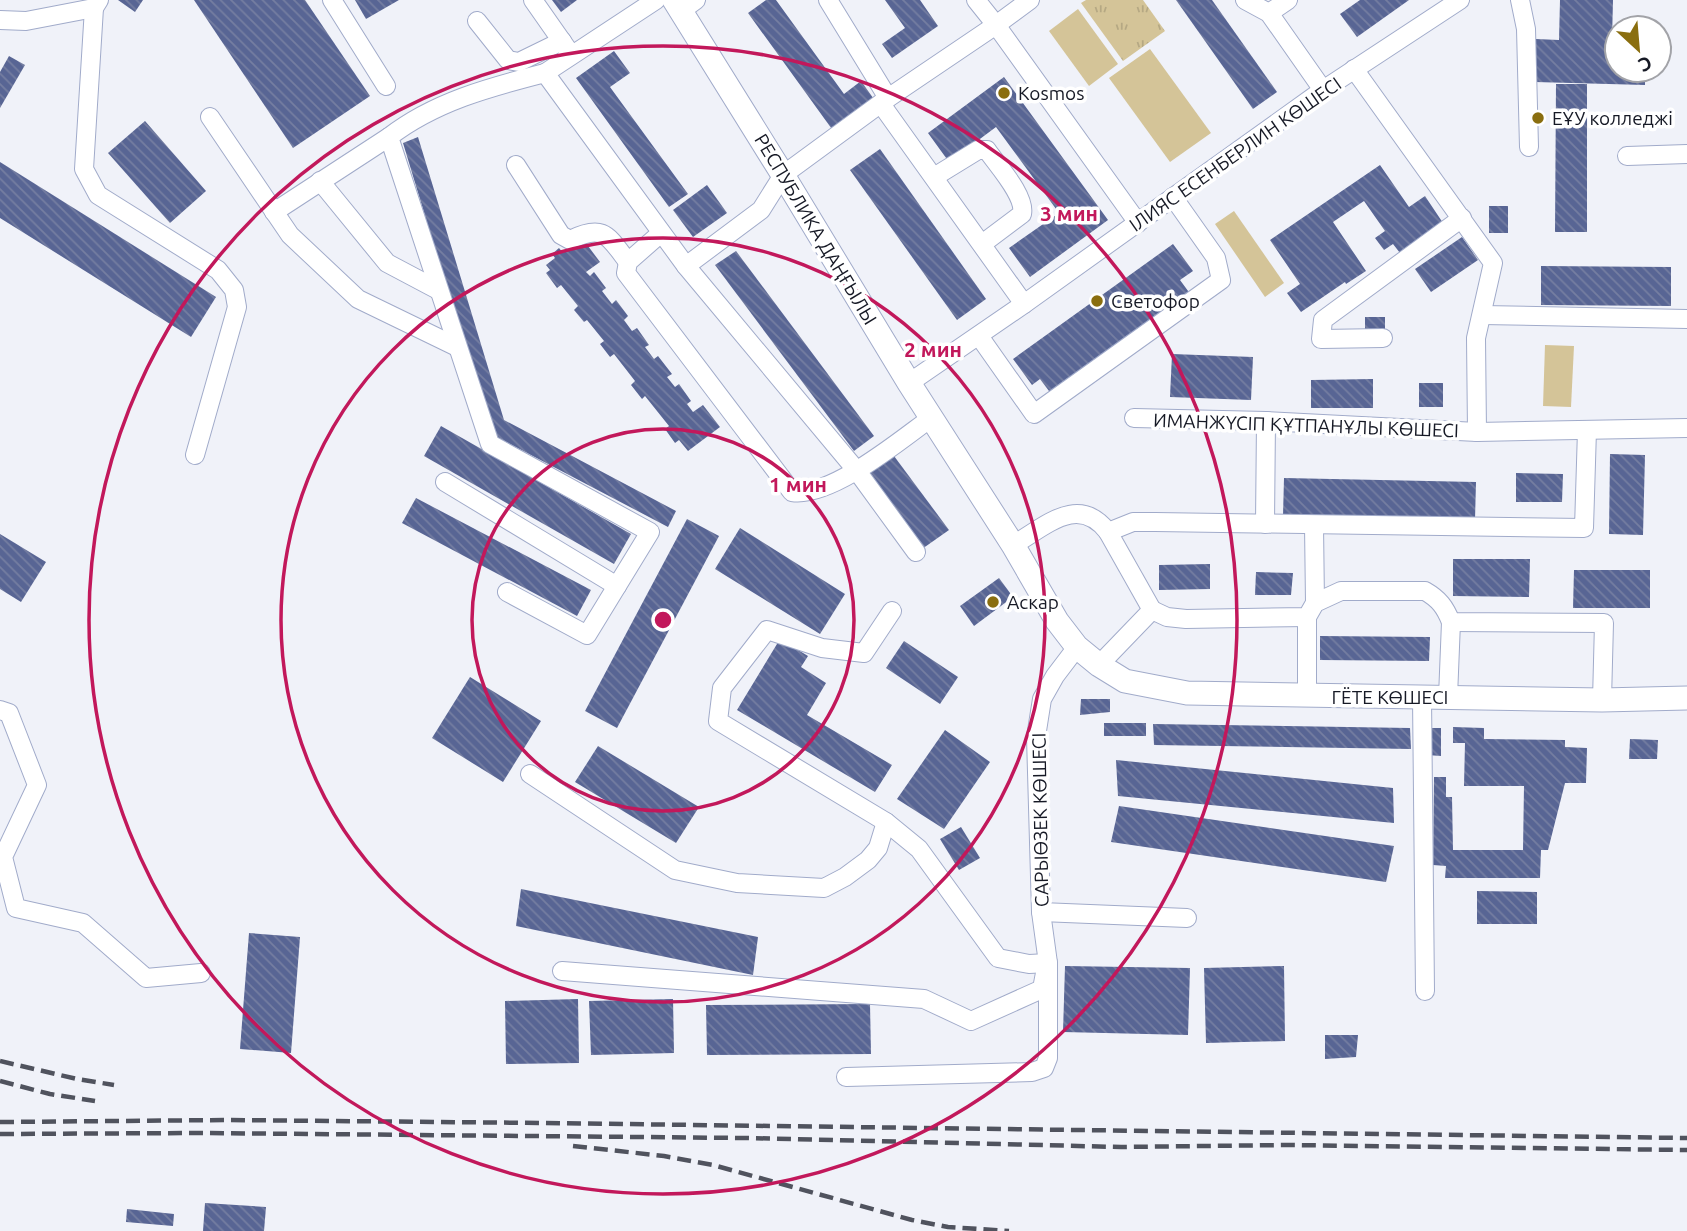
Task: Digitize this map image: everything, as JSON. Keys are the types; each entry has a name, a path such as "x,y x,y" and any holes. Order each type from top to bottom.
{"main road":[{"name":"РЕСПУБЛИКА ДАҢҒЫЛЫ","path":"683,4 909,383 1013,545 1057,621 1077,647 1099,665"},
{"name":"ГЁТЕ КӨШЕСІ","path":"1099,665 1125,681 1187,693 1687,698"}],"street":[{"path":"332,0 386,86"},
{"path":"533,0 567,48"},
{"path":"477,21 508,60 519,62 567,48 656,0"},
{"path":"828,0 885,101 934,177 1024,304"},
{"path":"976,0 1138,223"},
{"path":"686,266 761,209 783,175 1030,0"},
{"path":"1245,0 1269,13 1323,90"},
{"path":"1269,13 1288,0"},
{"name":"ІЛИЯС ЕСЕНБЕРЛИН КӨШЕСІ","path":"909,383 1323,90 1461,0"},
{"path":"1520,0 1526,30 1530,148"},
{"path":"0,20 26,21 96,4 84,169 98,195 218,270 234,290 237,307 195,455"},
{"path":"274,212 410,121 482,89 545,73 567,48"},
{"path":"1354,69 1493,263 1476,338 1477,432"},
{"path":"545,73 686,266 857,471 916,552"},
{"path":"210,117 290,234 358,299 457,347"},
{"path":"389,137 490,444 650,532 587,635 507,592"},
{"path":"934,177 978,149 987,150 1021,198 1024,209 1022,214 982,244"},
{"path":"1627,156 1687,154"},
{"path":"516,165 561,235 570,240 583,234 598,232 608,236 628,262"},
{"path":"320,181 387,263 438,290"},
{"path":"979,336 1034,414 1067,391 1221,280 1216,258 1173,197"},
{"path":"1383,338 1321,340 1323,320 1462,218"},
{"path":"661,233 628,262 626,273 792,492 805,494 857,471 931,418"},
{"path":"1482,315 1687,319"},
{"name":"ИМАНЖҮСІП ҚҰТПАНҰЛЫ КӨШЕСІ","path":"1134,418 1266,421 1477,432 1687,429"},
{"path":"1265,524 1266,421"},
{"path":"1108,532 1133,522 1584,528 1587,430"},
{"path":"445,482 617,586"},
{"path":"1013,545 1070,513 1086,513 1101,523 1108,532 1152,610 1167,617 1186,619 1311,610 1341,591 1425,591 1445,607 1451,622 1448,697"},
{"path":"1307,696 1314,525"},
{"path":"1099,665 1152,610"},
{"path":"562,971 924,999 971,1021 1042,989 1048,962 1028,964 998,958 919,849 886,822 718,721 722,688 767,631 822,648 864,653 892,611"},
{"path":"1451,622 1604,623 1602,699"},
{"name":"САРЫӨЗЕК КӨШЕСІ","path":"846,1077 1032,1072 1044,1068 1048,1058 1048,962 1041,912 1036,737 1042,699 1077,647"},
{"path":"1422,697 1425,991"},
{"path":"0,710 9,713 37,785 3,857 16,908 83,923 146,978 201,973"},
{"path":"530,774 675,870 737,883 824,888 868,860 878,848 886,822"},
{"path":"1041,912 1186,918"}],"green space":[{"path":"1086,0 1143,0 1165,31 1123,61 1081,3"},
{"path":"1078,9 1118,64 1089,86 1049,31"},
{"path":"1150,49 1211,133 1170,162 1109,78"},
{"path":"1234,211 1284,283 1265,297 1215,224"},
{"path":"1545,345 1574,346 1571,407 1543,406"}],"building":[{"path":"118,0 143,0 135,12"},
{"path":"194,0 305,0 370,96 293,148"},
{"path":"355,0 399,0 366,19"},
{"path":"552,0 577,0 561,12"},
{"path":"766,0 776,0 844,94 861,81 876,102 834,132 748,13"},
{"path":"885,0 920,0 938,26 892,58 882,44 905,28"},
{"path":"1176,0 1212,0 1277,92 1253,109"},
{"path":"1360,0 1409,0 1357,37 1340,14"},
{"path":"1560,0 1613,0 1613,14 1603,14 1603,84 1535,82 1536,39 1559,40"},
{"path":"614,51 630,73 610,87 688,194 669,207 576,78"},
{"path":"9,56 25,65 0,108 0,72"},
{"path":"1004,77 1108,220 1030,277 1009,248 1059,213 996,127 949,162 928,133"},
{"path":"1556,84 1587,84 1587,232 1555,232"},
{"path":"145,121 206,191 170,223 108,153"},
{"path":"418,137 504,420 676,511 668,527 491,434 403,143"},
{"path":"880,149 986,299 957,320 850,170"},
{"path":"0,162 216,297 191,337 0,218"},
{"path":"1380,165 1409,207 1425,196 1443,223 1400,253 1393,244 1384,250 1375,238 1385,231 1364,201 1333,222 1366,271 1301,312 1287,293 1300,284 1270,240"},
{"path":"707,185 727,213 693,237 673,210"},
{"path":"1489,206 1508,206 1508,233 1489,233"},
{"path":"1462,237 1478,260 1431,292 1415,269"},
{"path":"582,238 600,262 586,272 590,276 594,272 606,288 602,291 612,304 616,300 628,316 624,320 632,331 637,328 649,345 645,347 654,359 658,356 672,374 667,377 675,387 679,384 691,401 687,404 693,412 703,405 720,427 688,451 679,440 675,443 665,429 669,426 645,396 642,399 631,385 635,381 614,354 610,357 600,344 604,341 587,320 584,322 574,310 578,306 561,285 557,288 546,273 550,270 546,265 555,258 552,254 559,248 563,253"},
{"path":"1173,244 1193,271 1180,280 1191,295 1052,395 1040,379 1032,385 1013,359"},
{"path":"736,251 874,436 854,451 715,265"},
{"path":"1541,266 1671,267 1671,306 1541,305"},
{"path":"1365,317 1385,317 1385,334 1365,334"},
{"path":"1172,354 1253,357 1251,400 1170,397"},
{"path":"1373,379 1373,408 1311,408 1311,380"},
{"path":"1419,383 1443,383 1443,407 1419,407"},
{"path":"441,426 631,534 614,564 424,456"},
{"path":"1610,454 1645,455 1643,535 1609,534"},
{"path":"894,456 949,530 922,549 868,474"},
{"path":"1516,473 1563,474 1562,502 1516,502"},
{"path":"1284,478 1476,482 1475,520 1283,516"},
{"path":"416,498 591,590 577,616 402,523"},
{"path":"687,519 719,536 617,728 585,711"},
{"path":"740,528 845,594 820,634 715,569"},
{"path":"0,534 46,562 21,602 0,589"},
{"path":"1453,559 1530,559 1529,597 1453,596"},
{"path":"1210,564 1210,589 1159,590 1159,565"},
{"path":"1574,570 1650,570 1650,608 1573,608"},
{"path":"1256,572 1293,573 1291,595 1255,595"},
{"path":"999,578 1013,597 974,626 960,606"},
{"path":"1320,636 1430,637 1429,661 1320,660"},
{"path":"780,639 808,656 801,667 826,683 807,715 892,765 875,792 737,710"},
{"path":"904,641 958,677 940,704 886,668"},
{"path":"470,677 541,721 503,782 432,738"},
{"path":"1081,699 1110,699 1110,712 1080,715"},
{"path":"1104,723 1146,723 1146,736 1104,736"},
{"path":"1153,724 1410,728 1411,749 1154,745"},
{"path":"1453,727 1484,728 1484,739 1565,740 1565,747 1587,748 1586,783 1565,783 1548,850 1541,850 1540,878 1445,878 1446,866 1433,865 1434,777 1446,777 1446,797 1452,797 1453,850 1523,850 1524,786 1464,786 1465,743 1453,743"},
{"path":"1428,728 1441,728 1441,756 1427,755"},
{"path":"945,730 990,762 944,829 897,799"},
{"path":"1630,739 1658,740 1657,759 1629,759"},
{"path":"598,746 699,807 676,843 575,782"},
{"path":"1116,760 1393,788 1394,823 1118,796"},
{"path":"1119,806 1394,846 1386,882 1111,842"},
{"path":"961,827 980,858 959,870 940,839"},
{"path":"521,889 758,937 753,975 516,926"},
{"path":"1477,891 1537,892 1537,924 1477,924"},
{"path":"249,933 300,937 291,1053 240,1049"},
{"path":"1065,966 1190,968 1188,1035 1063,1032"},
{"path":"1284,966 1285,1041 1206,1043 1204,968"},
{"path":"578,999 579,1063 506,1064 505,1001"},
{"path":"673,999 674,1053 591,1055 589,1001"},
{"path":"870,1004 871,1054 707,1055 706,1005"},
{"path":"1325,1035 1358,1035 1356,1057 1325,1059"},
{"path":"205,1203 266,1207 264,1231 203,1231"},
{"path":"127,1209 174,1214 173,1226 126,1222"}],"railway":[{"path":"0,1061 114,1085"},
{"path":"0,1081 50,1094 95,1101"},
{"path":"0,1122 227,1120 545,1123 1687,1138"},
{"path":"0,1134 748,1138 1121,1147 1286,1145 1687,1150"},
{"path":"573,1146 664,1156 713,1165 912,1220 948,1227 1009,1231"}],"place":[{"name":"Kosmos","path":"1004,93"},
{"name":"ЕҰУ колледжі","path":"1538,118"},
{"name":"Светофор","path":"1097,301"},
{"name":"Аскар","path":"993,602"}]}
